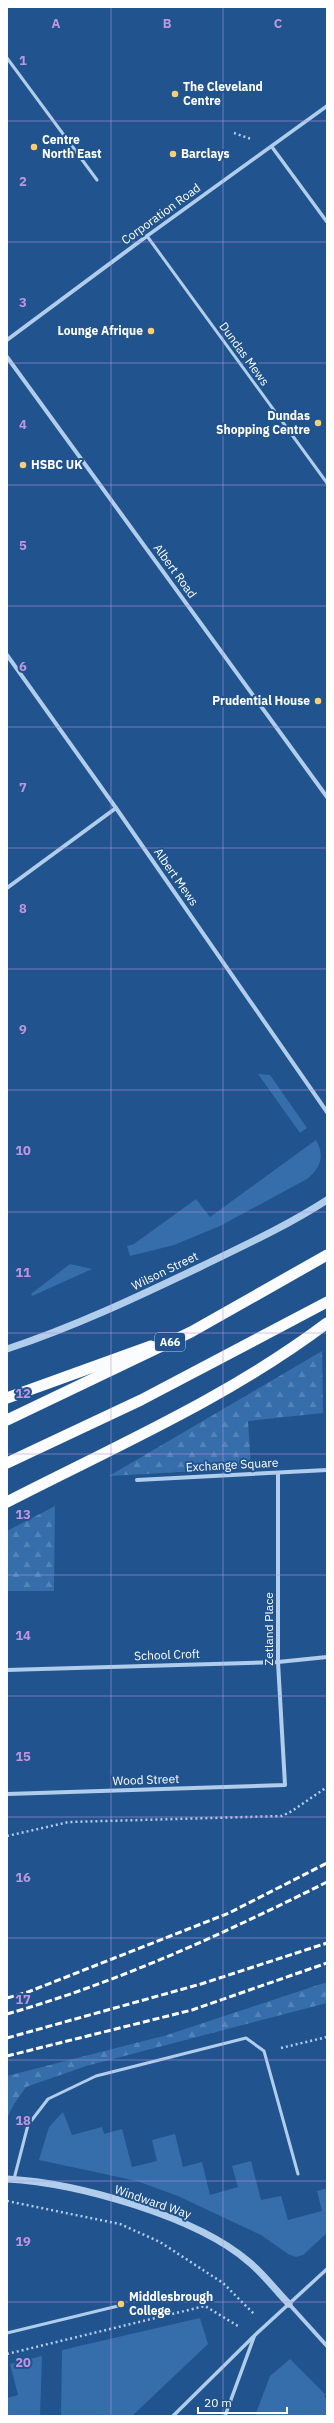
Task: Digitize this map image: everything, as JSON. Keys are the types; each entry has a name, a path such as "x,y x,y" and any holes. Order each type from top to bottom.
{"highway":[{"name":"A66","path":"7,1420 191,1332 327,1255"},
{"path":"7,1463 141,1400 327,1302"},
{"path":"7,1502 192,1410 288,1352 327,1323"},
{"name":"A66","path":"7,1398 191,1332"}],"street":[{"name":"Corporation Road","path":"7,340 147,236 327,106"},
{"path":"272,147 327,222"},
{"name":"Albert Road","path":"7,357 327,797"},
{"name":"Albert Mews","path":"7,655 116,808 327,1112"},
{"path":"7,888 116,808"},
{"name":"Wilson Street","path":"7,1349 40,1338 132,1299 296,1220 327,1200"},
{"name":"Exchange Square","path":"137,1480 327,1470"},
{"name":"Zetland Place","path":"278,1473 278,1662 285,1785"},
{"name":"School Croft","path":"7,1670 278,1662 327,1657"},
{"name":"Wood Street","path":"7,1794 285,1785"},
{"name":"Windward Way","path":"10,2179 74,2189 181,2222 223,2244 250,2262 289,2304"},
{"path":"172,2416 254,2336 327,2269"},
{"path":"289,2304 327,2346"},
{"path":"225,2416 254,2336"}],"lane":[{"path":"7,58 97,180"},
{"name":"Dundas Mews","path":"147,236 327,483"},
{"path":"10,2179 28,2125 48,2099 96,2076 246,2038 264,2051 298,2174"},
{"path":"7,2332 122,2305"}],"path":[{"path":"7,1836 69,1822 282,1816 292,1811 327,1787"},
{"path":"264,2051 327,2037"},
{"path":"7,2201 120,2224 160,2242 223,2283 265,2326"},
{"path":"7,2354 205,2306 254,2336"}],"green space":[{"path":"258,1074 270,1075 307,1128 300,1133"},
{"path":"316,1140 321,1156 320,1161 316,1170 307,1179 220,1226 174,1245 130,1256 127,1246 134,1244 196,1199 210,1217"},
{"path":"70,1264 92,1269 32,1296 31,1294"},
{"path":"322,1351 323,1413 248,1421 251,1468 109,1476"},
{"path":"55,1506 54,1591 7,1591 7,1531"},
{"path":"327,1982 327,2003 86,2066 26,2087 14,2104 7,2118 7,2076 167,2035"},
{"path":"63,2112 72,2135 102,2127 104,2134 122,2129 132,2167 157,2161 152,2140 175,2134 183,2167 202,2162 210,2195 238,2187 232,2166 251,2161 261,2200 281,2196 288,2220 322,2211 317,2191 327,2188 327,2233 303,2255 296,2257 288,2254 261,2235 178,2196 137,2181 39,2160 49,2127"},
{"path":"200,2318 208,2344 132,2416 61,2416 62,2350"},
{"path":"42,2356 40,2416 7,2416 7,2398 18,2395 10,2364"},
{"path":"290,2359 326,2395 324,2396 327,2399 327,2416 255,2416 270,2376"}],"railway":[{"path":"7,1998 28,1992 229,1913 327,1863"},
{"path":"7,2014 90,1987 170,1956 327,1882"},
{"path":"7,2038 201,1984 327,1943"},
{"path":"7,2056 192,2010 327,1963"}],"place":[{"name":"The Cleveland Centre","path":"175,94"},
{"name":"Centre North East","path":"34,147"},
{"name":"Barclays","path":"173,154"},
{"name":"Lounge Afrique","path":"151,331"},
{"name":"Dundas Shopping Centre","path":"318,423"},
{"name":"HSBC UK","path":"23,465"},
{"name":"Prudential House","path":"318,701"},
{"name":"Middlesbrough College","path":"121,2304"}]}
